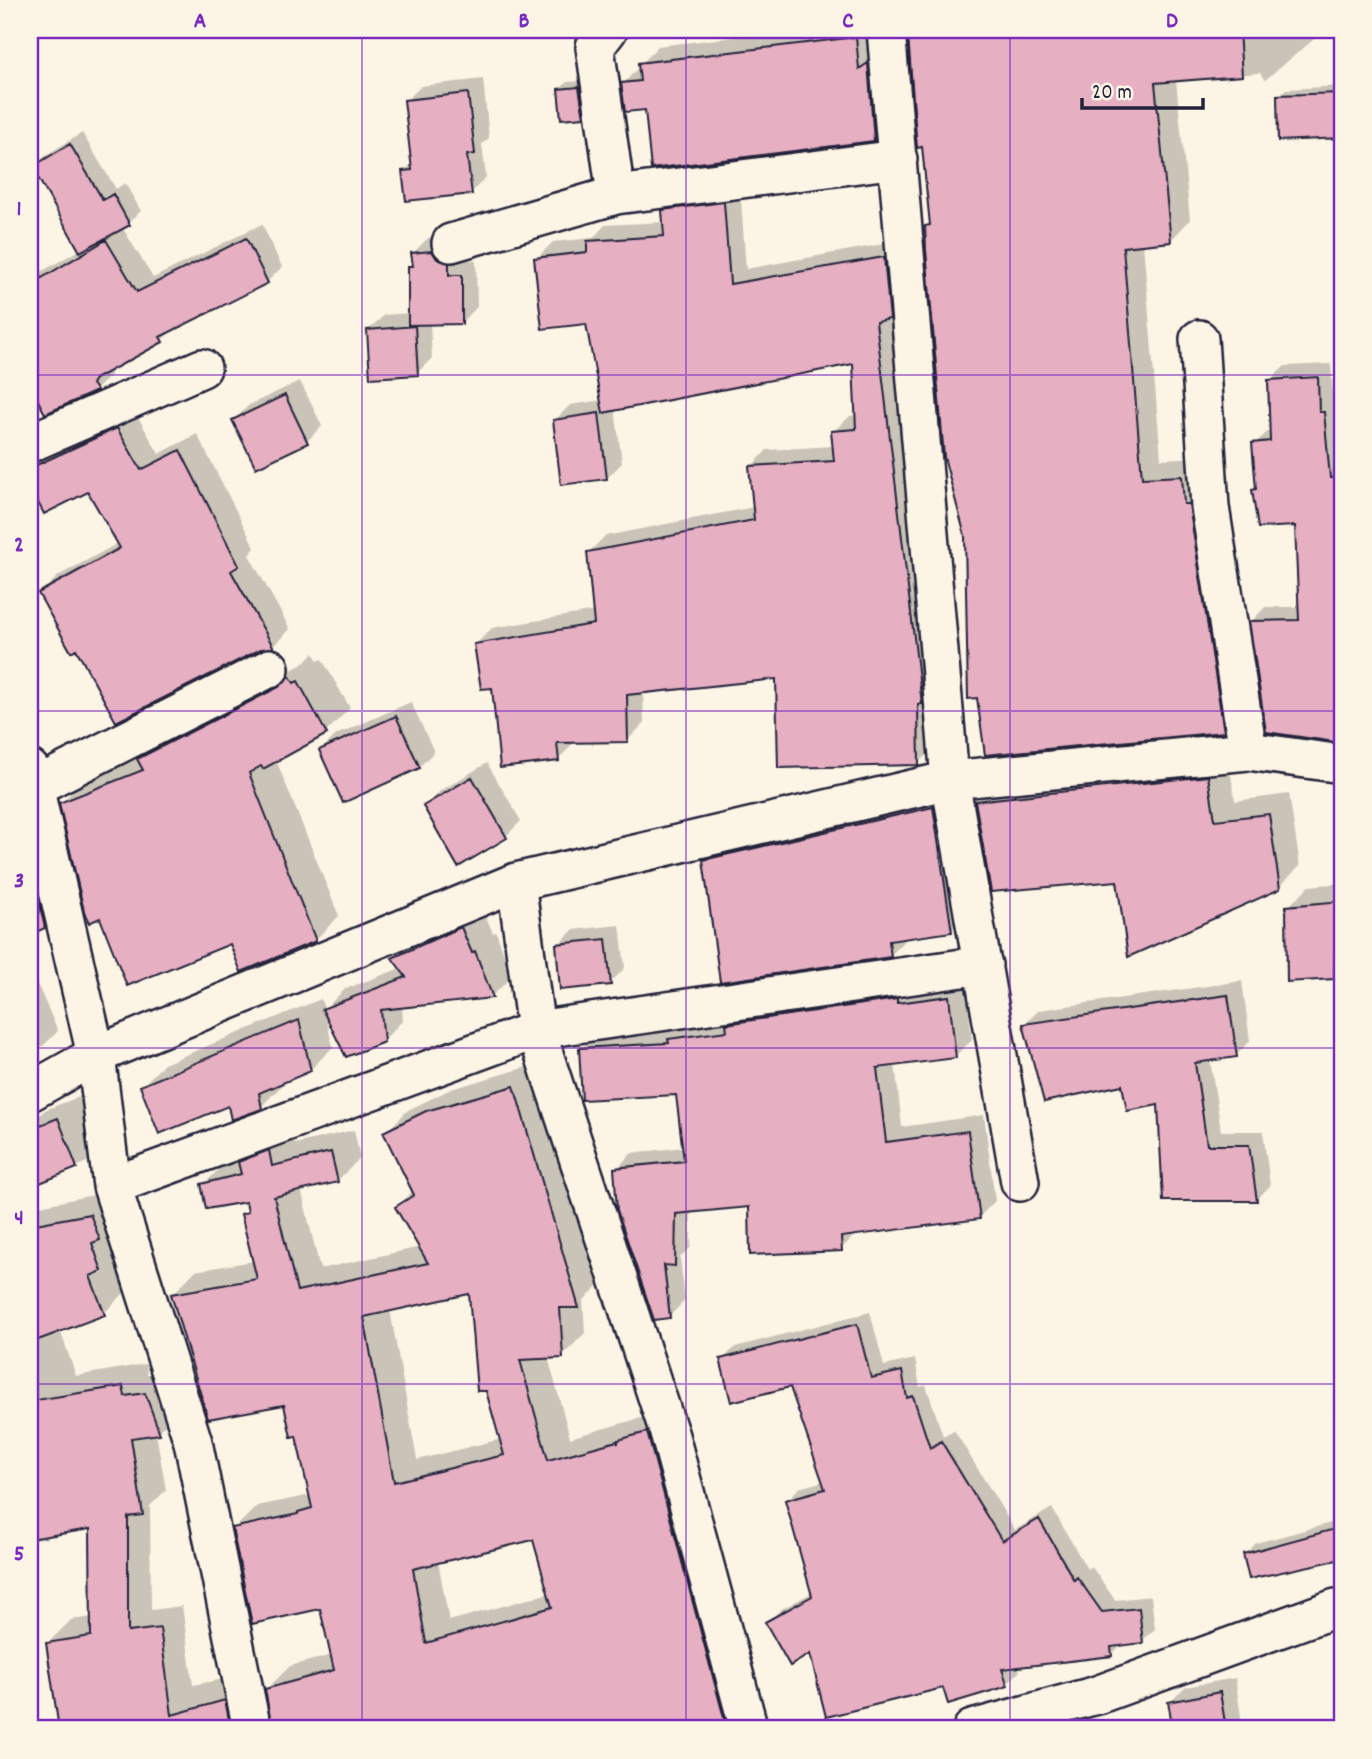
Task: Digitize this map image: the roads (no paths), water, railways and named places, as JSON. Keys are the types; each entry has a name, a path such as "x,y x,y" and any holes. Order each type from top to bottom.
{"street":[{"path":"608,30 595,47 616,195"},
{"path":"886,30 950,780 1020,1182"},
{"path":"451,243 616,195 898,159"},
{"path":"1199,339 1210,507 1248,751"},
{"path":"30,443 201,368"},
{"path":"252,1729 193,1442 112,1186 96,1055 32,781 270,668"},
{"path":"30,1092 96,1055 516,882 950,780 1248,751 1342,764"},
{"path":"516,882 536,1030 670,1436 749,1729"},
{"path":"112,1186 536,1030 983,965"},
{"path":"972,1729 1097,1696 1257,1634 1335,1608 1342,1609"}]}
